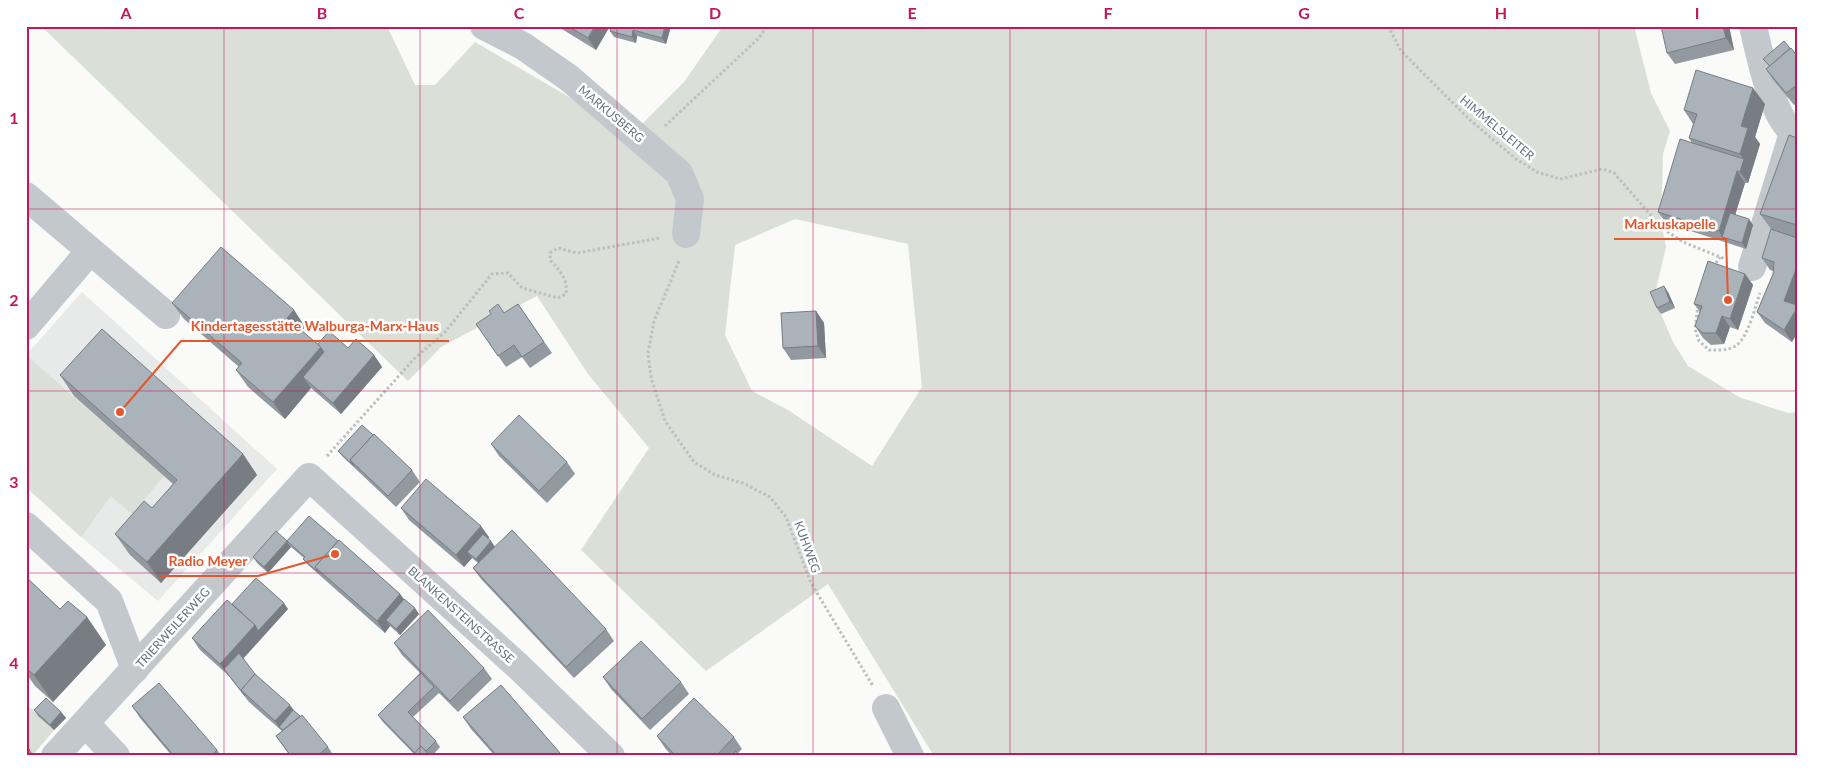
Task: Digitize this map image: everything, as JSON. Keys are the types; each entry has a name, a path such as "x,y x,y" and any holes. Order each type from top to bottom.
{"street":[{"name":"MARKUSBERG","path":"484,26 523,46 569,78 679,173 690,199 686,234"},
{"path":"1752,267 1795,134 1782,119 1770,92 1753,26"},
{"path":"26,196 166,315"},
{"path":"26,326 90,251"},
{"name":"TRIERWEILERWEG","path":"55,756 309,477"},
{"name":"BLANKENSTEINSTRASSE","path":"309,477 520,668 611,756"},
{"path":"26,526 109,601 135,670"},
{"path":"886,708 910,756"},
{"path":"86,724 116,756"}],"path":[{"path":"646,144 759,38 768,26"},
{"name":"HIMMELSLEITER","path":"1388,26 1401,51 1470,120 1516,159 1537,172 1560,179 1603,169 1614,173 1662,228 1683,242 1720,257 1709,271"},
{"path":"309,477 414,359 445,332 492,274 508,272 522,288 558,298 566,294 567,285 562,274 550,260 550,253 558,248 577,253 686,234"},
{"name":"KUHWEG","path":"686,234 677,269 654,321 648,353 651,377 665,421 694,462 714,475 743,484 770,497 786,517 811,583 886,708"},
{"path":"1699,302 1696,309 1695,329 1699,341 1709,350 1725,350 1737,345 1748,328 1762,285 1752,267"}],"shaded area":[{"path":"41,26 387,26 415,85 435,85 475,42 632,134 684,82 723,26 1634,26 1651,93 1670,131 1663,154 1661,222 1666,247 1654,298 1673,342 1688,366 1739,397 1788,413 1797,412 1797,756 934,756 828,584 706,671 581,550 649,448 588,374 537,296 441,347 408,381","holes":["795,219 908,244 922,387 872,466 788,410 752,391 725,335 735,245"]},
{"path":"82,292 277,469 158,601 81,537 26,487 26,355"},
{"path":"26,355 164,476 132,514 111,496 81,537 26,487"},
{"path":"26,704 54,730 33,755 26,749"}],"building":[{"path":"568,26 595,26 588,38"},
{"path":"612,26 665,26 662,38 633,30 632,37 610,31"},
{"path":"1661,26 1723,26 1726,38 1667,53"},
{"path":"1784,41 1790,48 1770,66 1763,59"},
{"path":"1791,48 1797,56 1797,85 1786,93 1766,69"},
{"path":"1696,70 1753,88 1741,126 1748,128 1740,154 1689,138 1697,114 1684,110"},
{"path":"1789,135 1797,138 1797,225 1760,214"},
{"path":"1680,139 1744,159 1740,172 1737,171 1719,231 1658,212"},
{"path":"1730,213 1749,219 1742,243 1722,237"},
{"path":"1771,229 1797,238 1797,269 1784,301 1797,305 1797,308 1784,330 1757,312 1773,274 1774,262 1762,258"},
{"path":"221,247 294,310 287,318 321,347 273,402 236,370 242,363 172,303"},
{"path":"1708,261 1745,274 1730,319 1722,316 1716,333 1703,333 1695,326 1702,306 1694,304"},
{"path":"1664,286 1670,302 1657,308 1650,292"},
{"path":"498,304 504,313 518,304 544,342 522,357 514,345 498,356 476,324 491,314 489,311"},
{"path":"816,311 818,346 783,348 781,313"},
{"path":"102,329 243,454 147,562 115,534 144,501 152,508 177,480 60,375"},
{"path":"329,331 348,348 356,339 374,355 333,403 303,377 324,352 318,344"},
{"path":"519,415 567,462 539,491 491,444"},
{"path":"362,425 373,435 350,460 354,466 338,451"},
{"path":"374,434 412,470 388,496 350,460"},
{"path":"426,479 481,526 456,555 401,508"},
{"path":"309,516 338,541 315,567 319,573 287,541"},
{"path":"512,530 606,629 566,667 473,568"},
{"path":"276,531 287,541 264,567 253,557"},
{"path":"483,534 491,541 476,559 467,552"},
{"path":"339,540 400,594 377,621 315,567"},
{"path":"26,577 60,609 68,601 87,617 34,675 26,668"},
{"path":"256,578 284,603 258,631 255,625 232,604"},
{"path":"404,599 415,608 396,629 386,620"},
{"path":"227,600 255,625 220,664 192,638"},
{"path":"428,610 484,668 450,701 394,643"},
{"path":"641,641 681,682 642,719 603,677"},
{"path":"239,653 255,674 241,690 245,696 224,669"},
{"path":"421,673 434,687 408,712 436,741 426,751 421,746 415,753 378,715"},
{"path":"255,674 290,705 275,721 241,690"},
{"path":"159,683 217,750 211,756 174,756 132,706"},
{"path":"501,685 560,753 557,756 497,756 463,717"},
{"path":"46,698 61,712 50,725 34,710"},
{"path":"694,698 734,737 716,756 676,756 657,736"},
{"path":"293,710 300,716 283,730 279,727"},
{"path":"302,715 328,747 317,756 291,756 276,736"},
{"path":"26,746 30,750 26,754"},
{"path":"421,746 430,756 412,756"},
{"path":"736,751 740,756 731,756"}],"place":[{"name":"Markuskapelle","path":"1728,300"},
{"name":"Kindertagesstätte Walburga-Marx-Haus","path":"120,412"},
{"name":"Radio Meyer","path":"335,554"}]}
